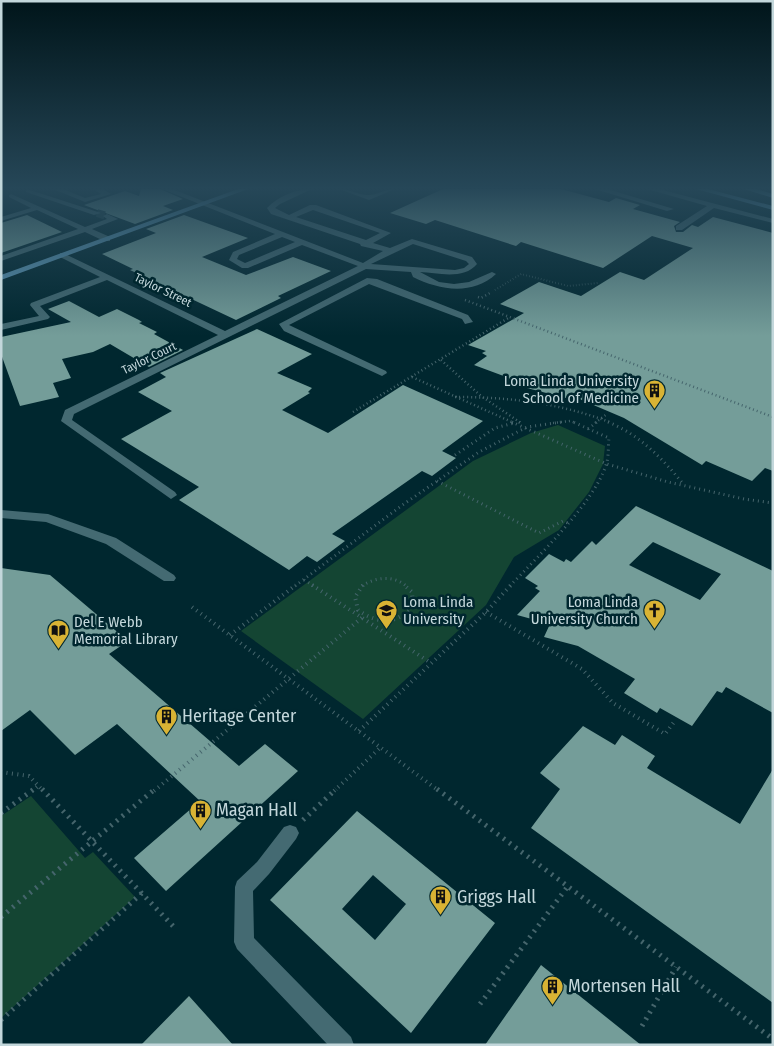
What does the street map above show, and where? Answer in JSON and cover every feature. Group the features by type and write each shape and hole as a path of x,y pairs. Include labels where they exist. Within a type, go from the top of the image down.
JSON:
{"main road":[{"path":"1,278 113,238"}],"street":[{"path":"1,259 62,238"},
{"path":"102,238 107,240"},
{"path":"272,238 236,254 233,260 245,266 302,242"},
{"path":"291,238 365,266 415,270 416,275 424,279 451,287 464,287 492,274"},
{"path":"347,238 390,251"},
{"path":"364,244 377,238"},
{"name":"Taylor Court","path":"171,495 66,421 70,412 365,266 368,261 407,243 419,242 469,259 473,264 467,270 455,272 415,270"},
{"name":"Taylor Street","path":"63,255 225,334"},
{"path":"355,271 374,278 374,281"},
{"path":"1,327 45,317 34,305 107,277"},
{"path":"382,373 287,329 284,324 367,281 374,281 465,317 468,322"},
{"path":"1,514 48,518 111,540 169,578"},
{"path":"290,833 263,868 244,887 244,942 343,1045"}],"path":[{"path":"598,282 577,288 565,288 521,274 481,298 471,295 462,299 773,417"},
{"path":"353,412 441,360 510,316"},
{"path":"441,360 481,396 527,427"},
{"path":"412,377 607,464 684,486 744,500 773,503"},
{"path":"455,397 497,396 548,402 578,410 637,436 675,471 684,486"},
{"path":"588,429 607,414"},
{"path":"230,635 437,481 480,452 527,427 570,421 609,438 607,464 596,485 568,523 486,612 359,730"},
{"path":"455,456 495,428 514,423"},
{"path":"437,481 539,533 563,521 568,523"},
{"path":"391,578 408,586 412,592 413,606 402,617 382,621 363,617 355,603 355,596 364,584 372,580 391,578"},
{"path":"304,580 431,662"},
{"path":"192,607 773,1039"},
{"path":"486,612 582,669 613,702 665,734 674,722"},
{"path":"1,917 363,617"},
{"path":"290,833 380,747"},
{"path":"1,772 29,776 173,926"},
{"path":"1,813 38,786"},
{"path":"480,1004 568,886"},
{"path":"1,1020 142,893"},
{"path":"642,1026 676,967"}],"green space":[{"path":"558,425 605,446 603,464 589,492 559,530 514,557 486,605 363,719 241,631 473,461 531,433"},
{"path":"31,796 85,858 93,852 135,897 1,1018 1,816"}],"building":[{"path":"1,238 45,238 1,253"},
{"path":"144,238 247,238 202,257 246,275 293,257 331,271 278,296 281,298 236,320 130,270 133,269 102,254"},
{"path":"490,238 649,238 603,268 521,242 516,246"},
{"path":"658,238 773,238 773,471 765,468 752,481 706,461 702,465 624,418 577,398 574,400 503,382 509,378 474,365 487,356 482,353 486,351 468,345 524,313 500,304 539,282 581,296 620,272 644,280 693,248"},
{"path":"69,301 99,317 117,309 139,320 142,322 139,323 157,332 154,334 183,350 149,367 110,344 93,352 62,359 71,378 53,383 59,397 20,406 1,354 1,337 71,322 48,309"},
{"path":"257,329 312,354 277,373 312,388 308,392 310,393 282,410 328,433 403,385 483,421 442,451 456,458 432,476 422,471 332,534 345,541 317,562 307,556 289,570 179,500 199,487 121,439 172,411 138,392 166,377 160,373"},
{"name":"Loma Linda University Church","path":"636,506 773,571 773,713 726,687 722,693 717,691 692,726 660,708 657,713 624,693 635,679 578,646 544,637 550,624 517,615 540,591 535,588 538,586 525,578 549,554 564,562 566,559 571,562 592,541 596,545","holes":["653,542 721,574 700,600 629,565"]},
{"path":"1,568 50,575 128,641 109,654 239,766 265,744 298,771 166,891 134,858 200,801 117,724 75,755 30,710 1,731"},
{"path":"583,726 615,745 622,735 655,756 647,768 740,824 773,769 773,1003 531,828 560,789 540,773"},
{"name":"Griggs Hall","path":"357,811 495,923 411,1033 270,900","holes":["373,875 406,904 375,940 342,909"]},
{"name":"Mortensen Hall","path":"541,965 641,1045 485,1045"},
{"path":"189,996 233,1045 141,1045"}],"place":[{"name":"Loma Linda University School of Medicine","path":"655,409"},
{"name":"Loma Linda University","path":"387,630"},
{"name":"Loma Linda University Church","path":"654,630"},
{"name":"Del E Webb Memorial Library","path":"58,650"},
{"name":"Heritage Center","path":"166,735"},
{"name":"Magan Hall","path":"200,829"},
{"name":"Griggs Hall","path":"441,916"},
{"name":"Mortensen Hall","path":"552,1005"}]}
